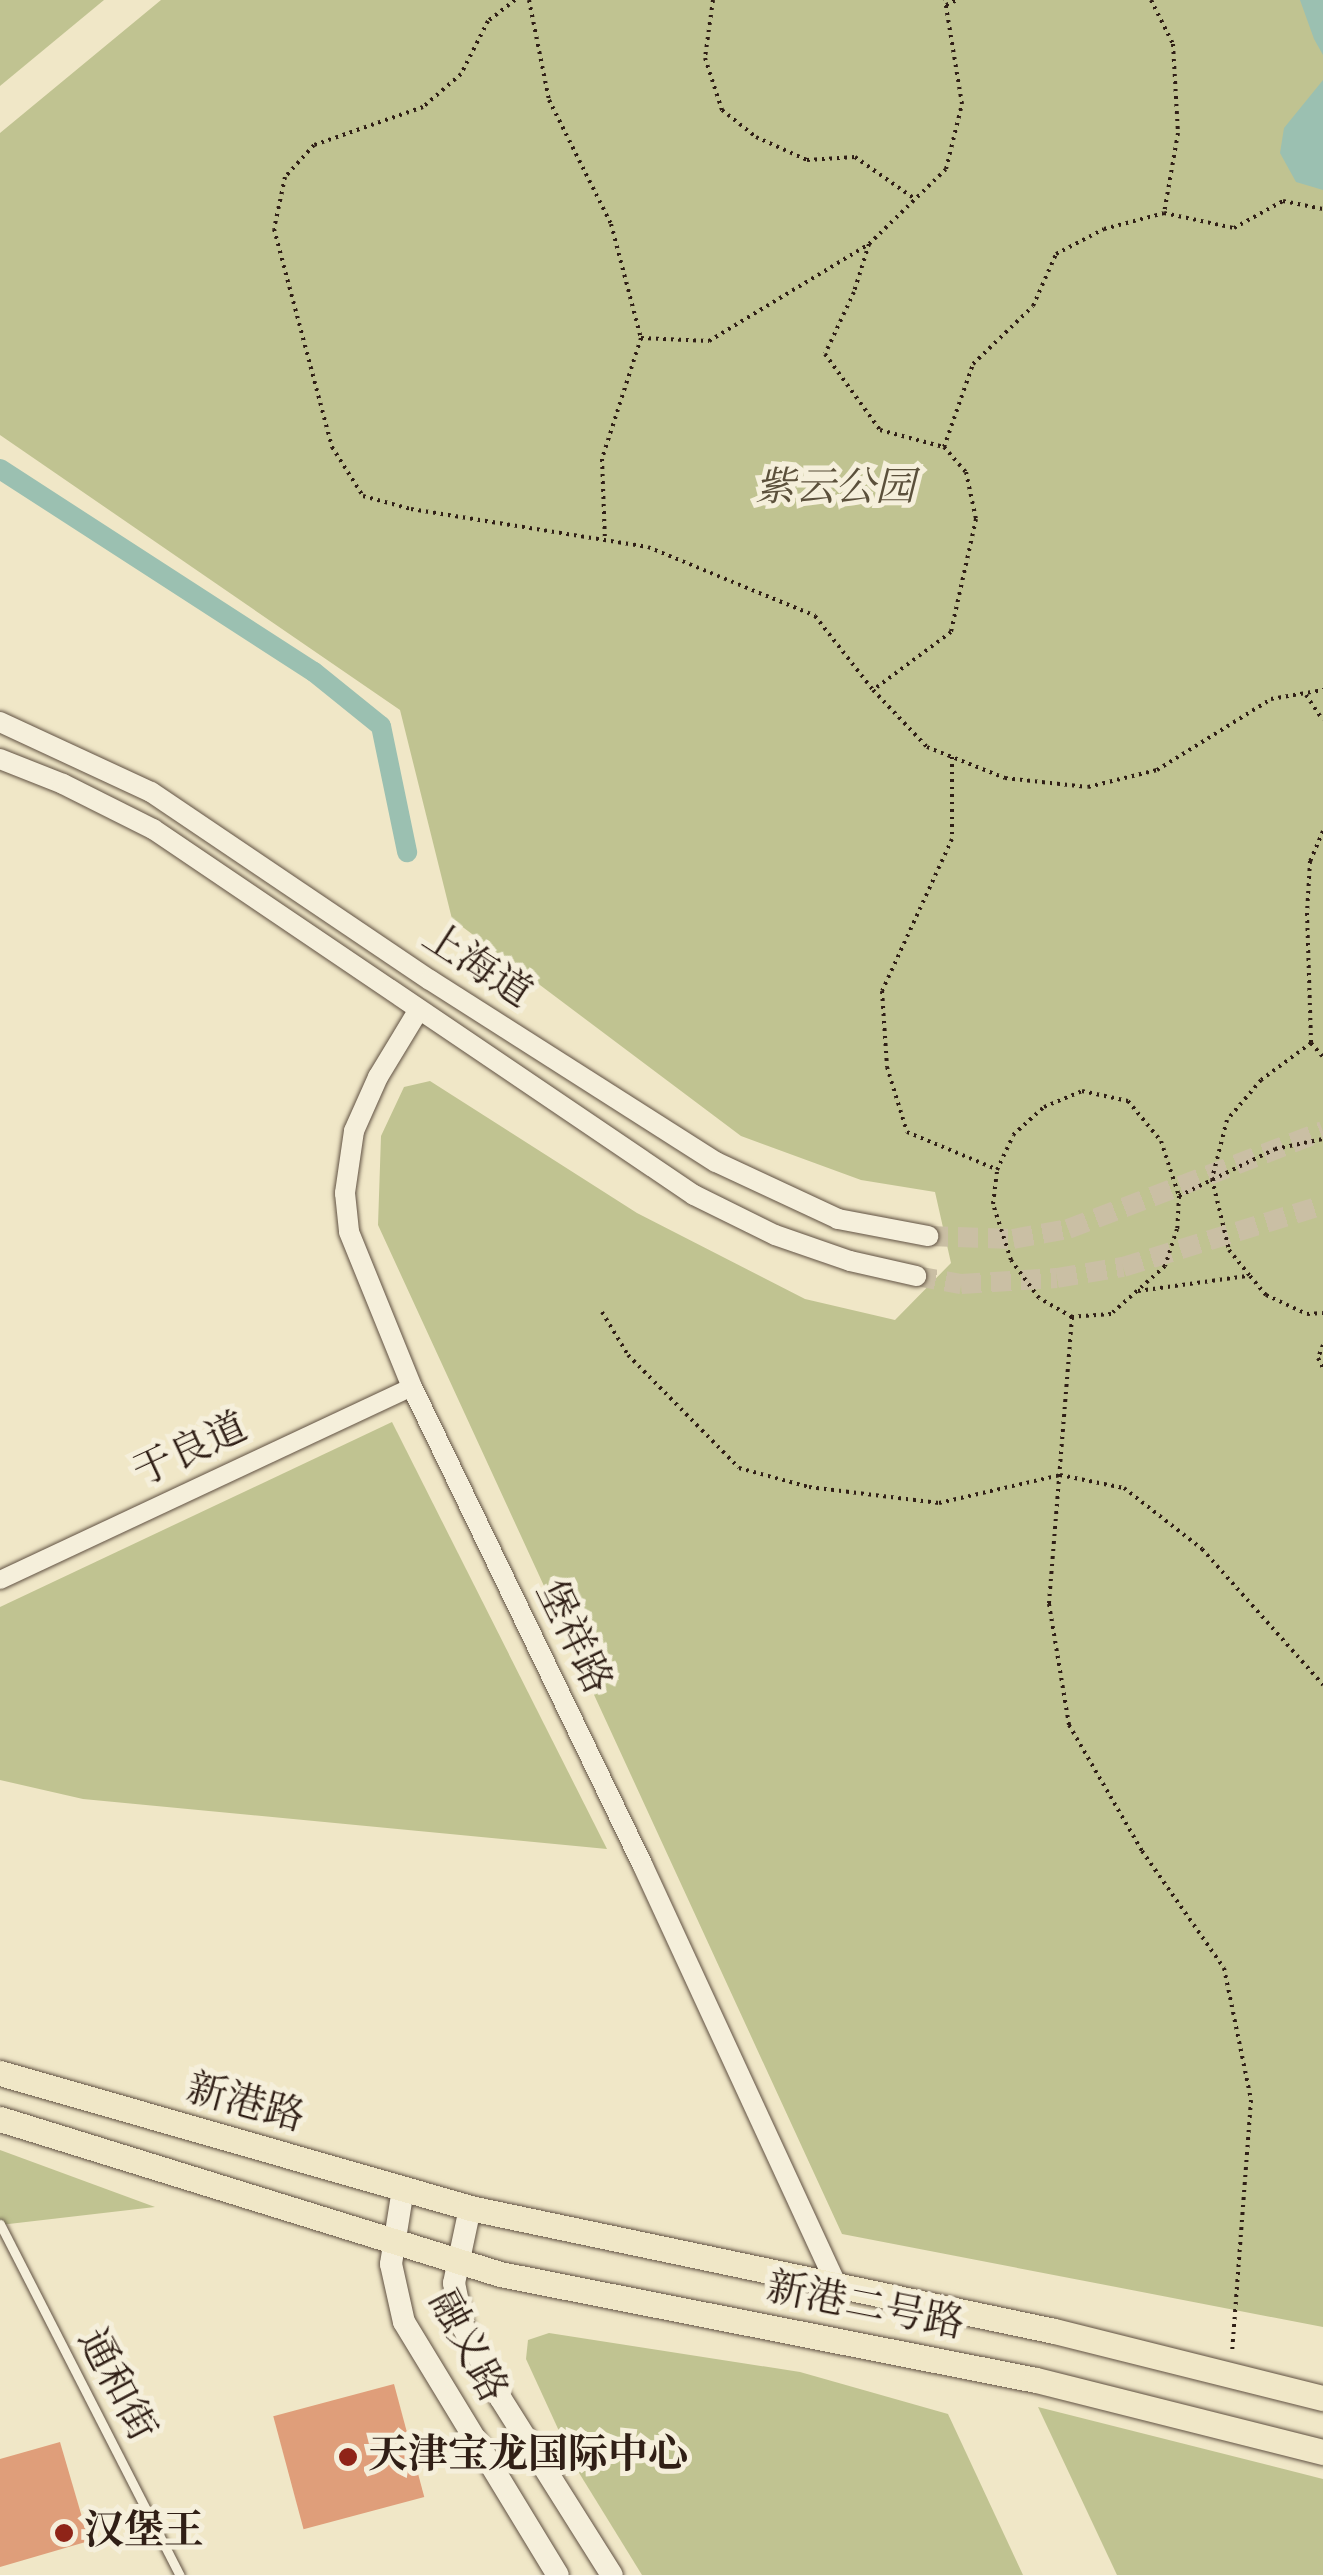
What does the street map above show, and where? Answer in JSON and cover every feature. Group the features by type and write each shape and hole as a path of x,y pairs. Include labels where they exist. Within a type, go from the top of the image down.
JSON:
{"main road":[{"name":"新港路","path":"0,2073 470,2208"},
{"path":"0,2119 392,2242"},
{"name":"融义路","path":"403,2189 392,2242 392,2281 413,2344 556,2572"},
{"name":"新港二号路","path":"470,2208 1054,2331 1323,2398"},
{"name":"融义路","path":"470,2208 456,2262 456,2301 471,2344 612,2575"},
{"name":"新港二号路","path":"392,2242 456,2262 1018,2376 1323,2452"}],"street":[{"name":"上海道","path":"0,722 151,792 430,980 716,1162 838,1219 928,1236"},
{"name":"上海道","path":"0,759 63,784 152,829 611,1143 728,1214 850,1261 916,1276"},
{"name":"堡祥路","path":"418,1011 366,1100 354,1132 345,1193 350,1232 412,1386 643,1866 838,2288"},
{"name":"于良道","path":"0,1580 412,1386"}],"lane":[{"name":"通和街","path":"0,2224 180,2575"}],"path":[{"path":"515,0 488,22 461,74 423,107 314,145 286,177 274,230 332,447 363,496 411,509 648,547 816,616 873,690 928,747 1005,778 1088,787 1157,770 1271,700 1323,690"},
{"path":"529,0 548,100 610,224 640,338 602,459 605,540"},
{"path":"713,0 705,58 722,110 756,137 807,160 855,157 915,199"},
{"path":"640,338 708,342 868,244 946,169 962,104 946,2 956,0"},
{"path":"1150,0 1173,44 1178,133 1164,213"},
{"path":"944,447 973,364 1033,306 1056,254 1104,229 1164,213 1234,228 1284,201 1323,209"},
{"path":"868,244 854,292 825,354 880,430 944,447 966,472 976,519 951,632 873,690"},
{"path":"1305,693 1323,720"},
{"path":"952,757 952,838 882,991 887,1067 907,1132 997,1170"},
{"path":"1323,832 1310,861 1311,1043 1323,1056"},
{"path":"1311,1043 1261,1080 1227,1120 1212,1179 1229,1250 1250,1276 1266,1294 1307,1314 1323,1313"},
{"path":"1082,1091 1128,1100 1161,1141 1179,1196 1178,1230 1165,1266 1111,1314 1072,1317 1039,1298 1012,1260 994,1204 997,1170 1013,1134 1044,1108 1082,1091"},
{"path":"1179,1196 1275,1150 1323,1139"},
{"path":"1138,1290 1250,1276"},
{"path":"602,1312 628,1354 739,1468 808,1487 939,1503 1060,1476 1124,1488 1202,1548 1323,1685"},
{"path":"1072,1317 1049,1604 1069,1725 1142,1851 1224,1968 1251,2100 1230,2376"},
{"path":"1323,1345 1318,1358 1323,1368"}],"green space":[{"path":"0,0 104,0 0,86"},
{"name":"紫云公园","path":"161,0 1323,0 1323,2327 842,2234 378,1225 381,1136 404,1087 430,1081 637,1213 805,1299 895,1320 951,1263 935,1192 861,1180 741,1136 452,919 400,710 0,435 0,133"},
{"path":"392,1422 607,1849 83,1799 0,1780 0,1607"},
{"path":"0,2150 155,2207 0,2225"},
{"path":"549,2333 800,2372 948,2414 1023,2575 642,2575 576,2468 526,2359 528,2340"},
{"path":"1038,2407 1323,2479 1323,2575 1117,2575"}],"shaded area":[{"path":"1300,0 1323,0 1323,55 1314,39"},
{"path":"1323,80 1323,190 1296,182 1280,153 1284,128"}],"building":[{"name":"天津宝龙国际中心","path":"394,2384 424,2497 304,2529 273,2416"},
{"path":"60,2442 89,2541 0,2567 0,2459"}],"waterway":[{"path":"0,469 314,672 381,726 407,852"}],"tunnel":[{"path":"928,1236 1013,1239 1068,1229 1323,1131"},
{"path":"916,1276 961,1284 1057,1278 1123,1267 1323,1205"}],"place":[{"name":"天津宝龙国际中心","path":"348,2457"},
{"name":"汉堡王","path":"64,2533"}]}
